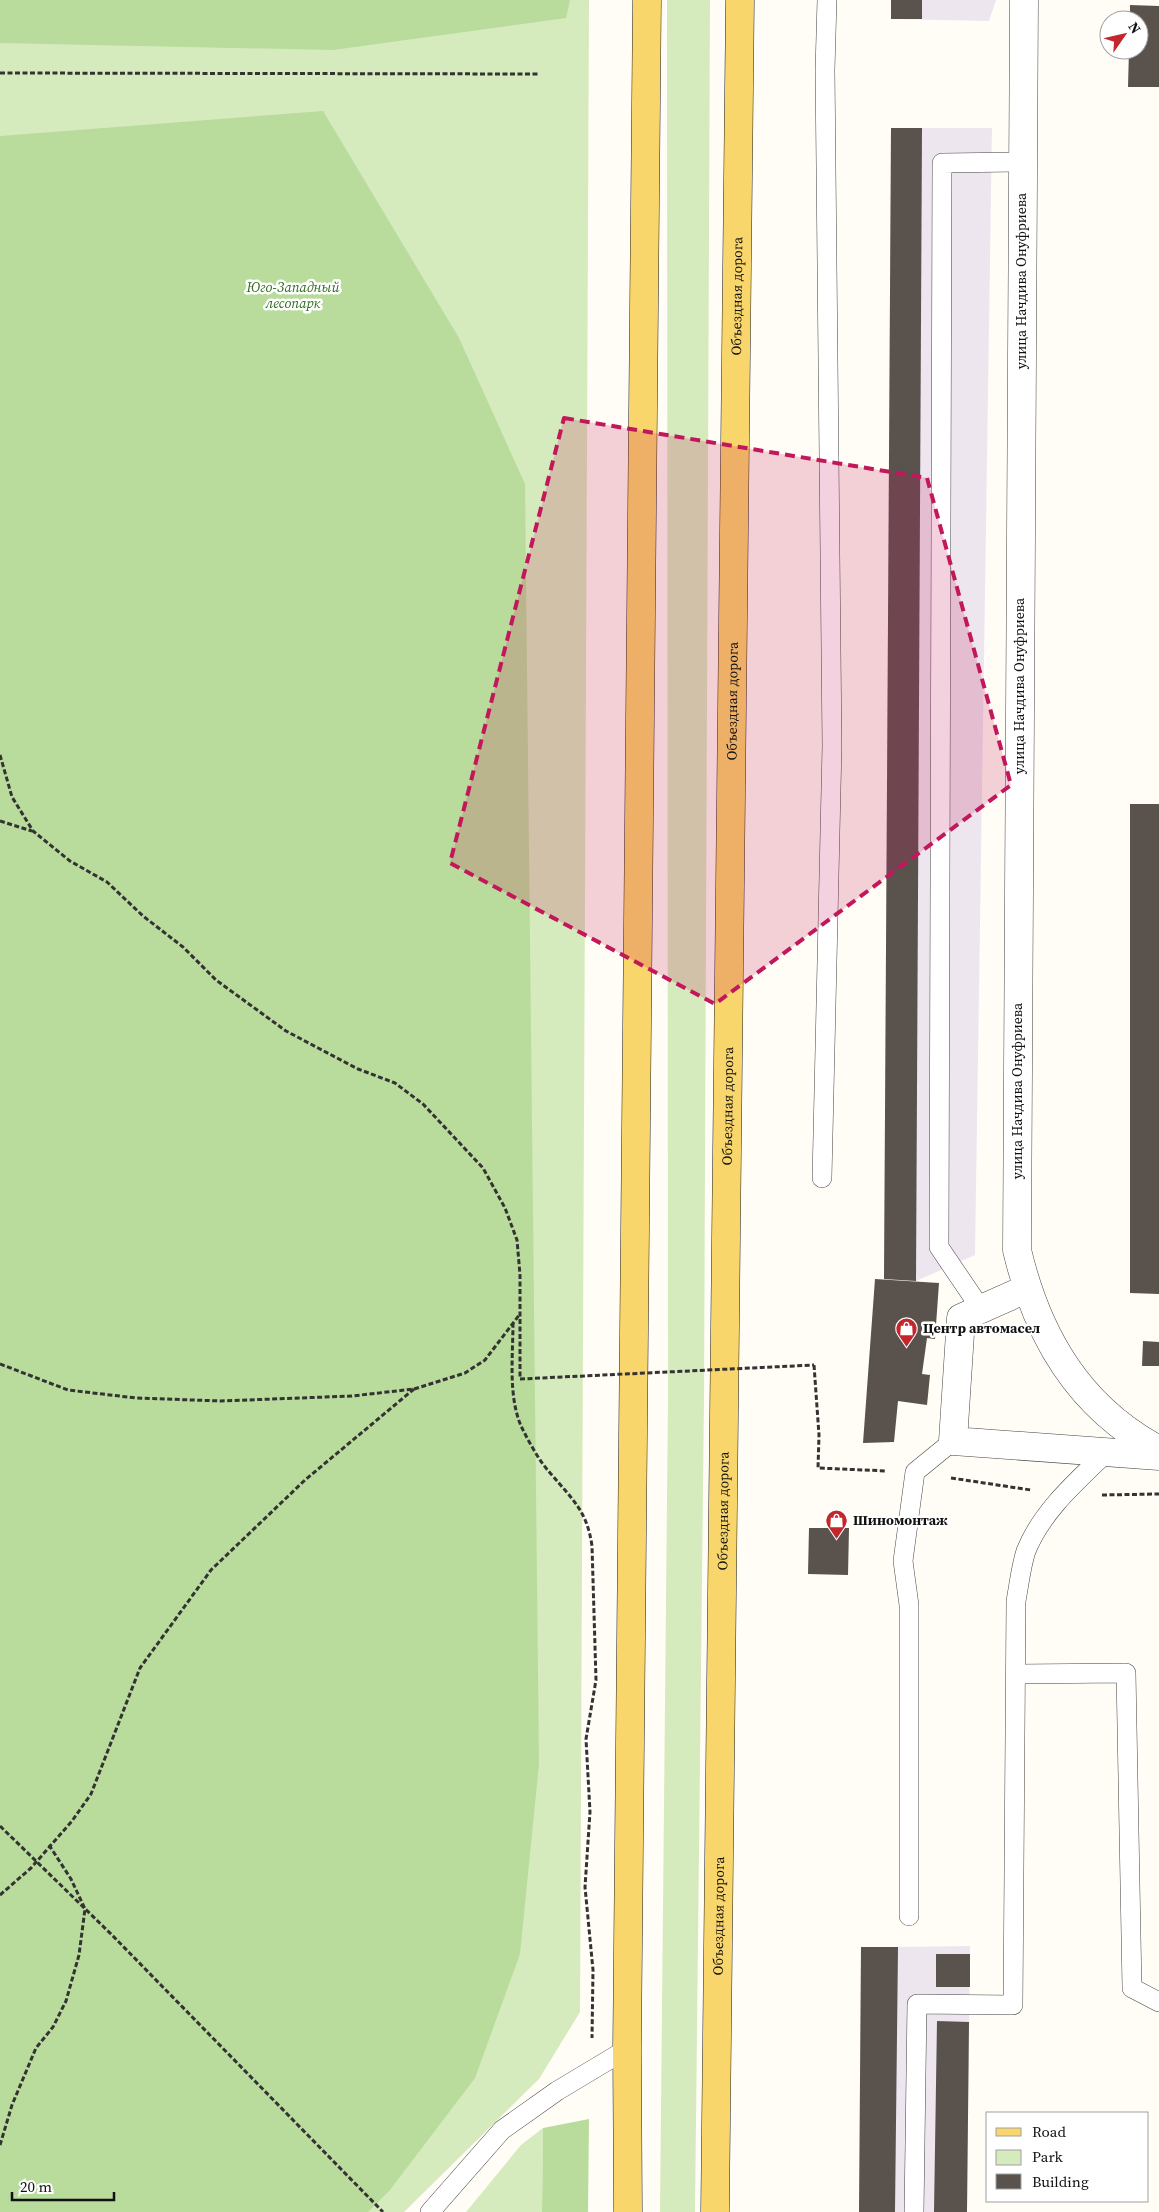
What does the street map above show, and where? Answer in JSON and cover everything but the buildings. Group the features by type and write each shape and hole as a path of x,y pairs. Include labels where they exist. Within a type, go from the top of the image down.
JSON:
{"main road":[{"path":"628,2212 627,2049 647,0"},
{"name":"Объездная дорога","path":"715,2212 740,0"}],"street":[{"name":"улица Начдива Онуфриева","path":"1024,0 1017,1250 1026,1289 1038,1318 1063,1363 1095,1402 1135,1435 1159,1450"},
{"path":"1026,1289 961,1318 954,1441 1159,1456"}],"lane":[{"path":"822,1178 832,746 827,0"},
{"path":"981,1309 939,1247 942,164 1022,162"},
{"path":"910,1916 910,1605 903,1560 915,1472 954,1441"},
{"path":"914,2212 917,2004 1013,2005 1016,1601 1026,1552 1040,1525 1063,1495 1107,1452"},
{"path":"1016,1674 1126,1673 1132,1988 1159,2002"},
{"path":"430,2212 502,2130 556,2091 627,2049"}],"path":[{"path":"0,73 539,74"},
{"path":"0,755 12,796 33,830 70,861 107,882 143,916 183,947 216,980 286,1031 358,1069 396,1083 423,1104 483,1168 505,1208 517,1240 520,1275 520,1379 814,1365 819,1435"},
{"path":"0,821 33,830"},
{"path":"0,1364 68,1390 136,1398 296,1399 352,1396 414,1388 466,1373 485,1360 520,1314"},
{"path":"513,1323 514,1398 520,1424 550,1473 575,1500 584,1514 590,1528 592,1546 596,1680 586,1739 590,1812 584,1887 593,1970 593,2013 592,2048 586,2073"},
{"path":"0,1895 36,1861 72,1821 91,1794 140,1668 211,1570 298,1486 414,1388"},
{"path":"1098,1496 1159,1494"},
{"path":"0,1826 85,1909 383,2212"},
{"path":"0,2145 12,2105 36,2048 53,2027 74,1980 85,1909 71,1879 49,1845"}],"highlighted area":[{"path":"564,418 927,478 1011,785 715,1004 450,863"}],"shaded area":[{"path":"891,0 996,0 989,21 891,19"},
{"path":"891,128 992,128 975,1255 916,1281 884,1279"},
{"path":"970,1946 967,2212 859,2212 898,1947"}],"green space":[{"name":"Юго-Западный лесопарк","path":"0,0 589,0 580,2012 539,2079 404,2212 0,2212"},
{"path":"0,0 570,0 566,18 333,50 0,43"},
{"path":"667,0 710,0 704,1398 695,2212 660,2212 668,1398"},
{"name":"Юго-Западный лесопарк","path":"323,111 459,338 525,484 539,1764 520,1954 475,2078 390,2190 368,2212 0,2212 0,136"},
{"path":"589,2119 588,2212 542,2212 543,2128"},
{"path":"543,2128 542,2212 466,2212 521,2145"}],"place":[{"name":"Центр автомасел","path":"907,1347"},
{"name":"Шиномонтаж","path":"837,1539"}]}
